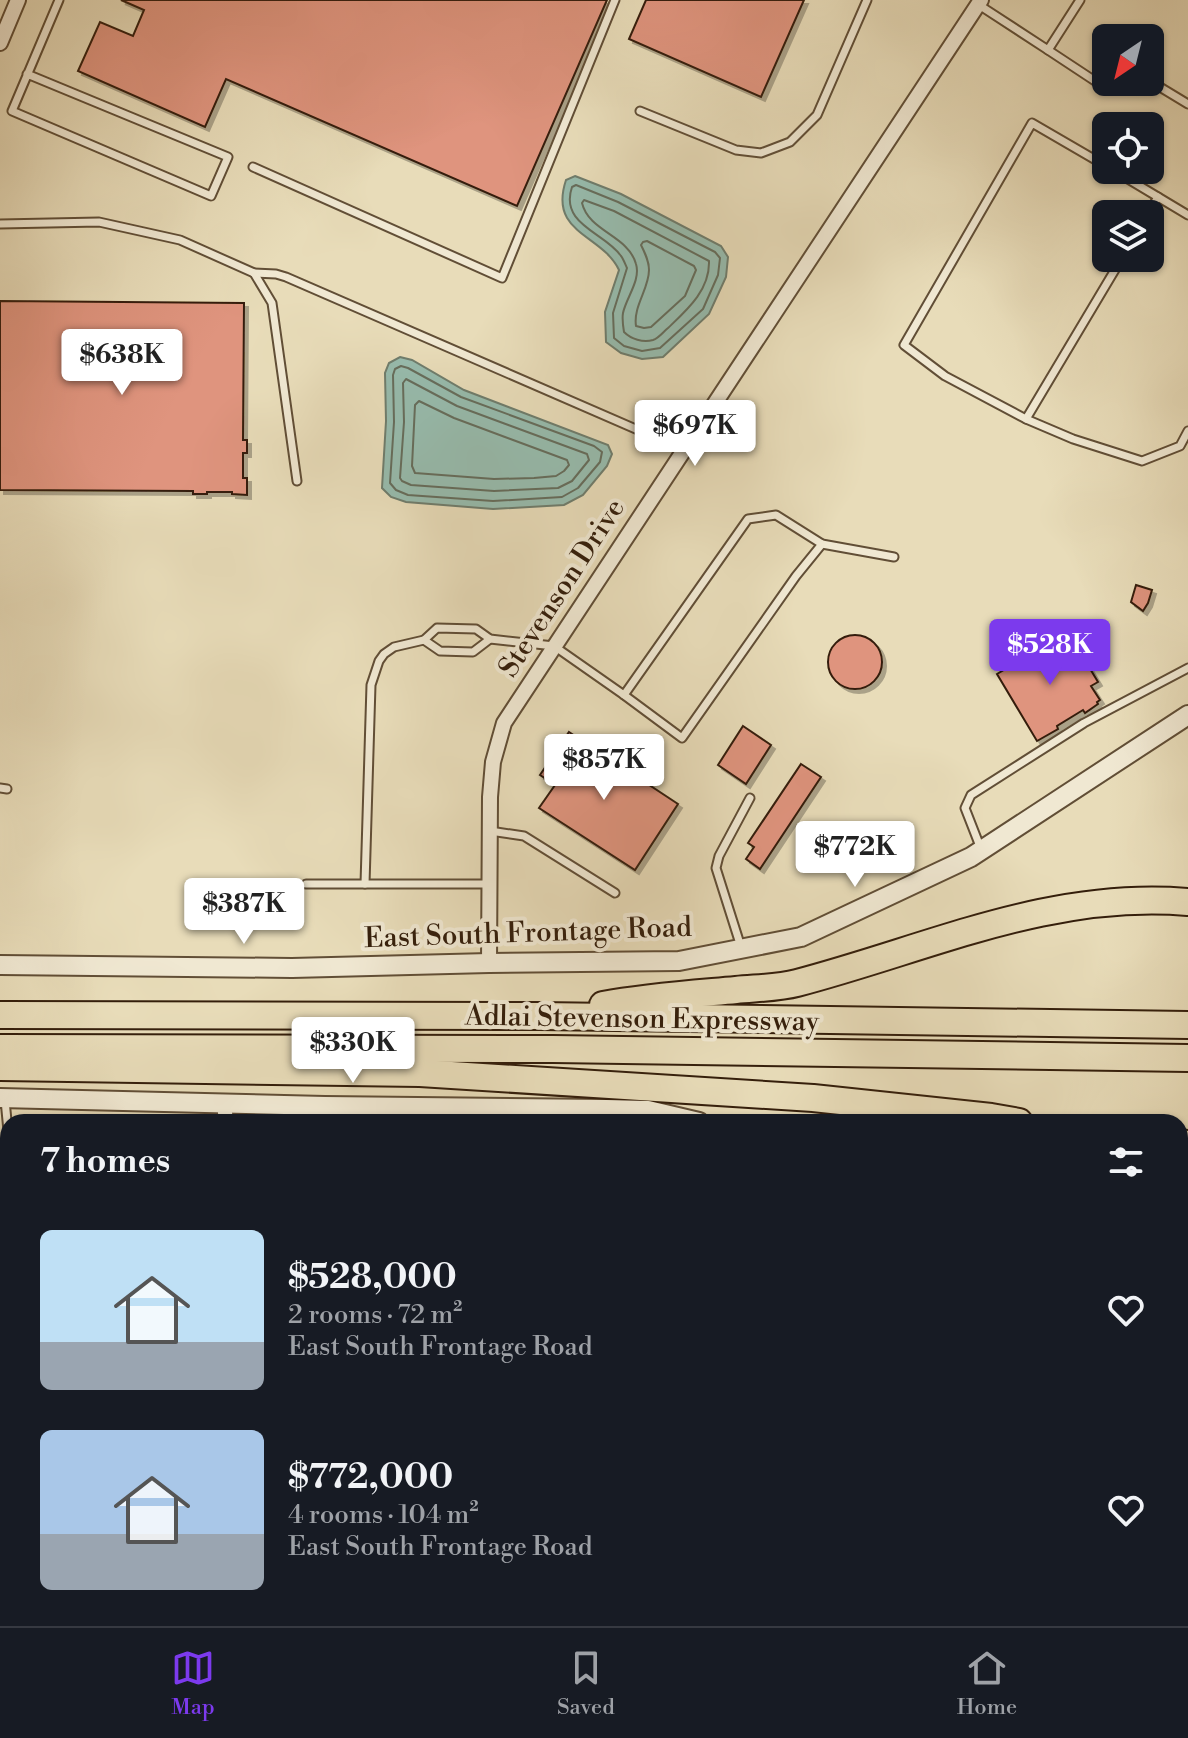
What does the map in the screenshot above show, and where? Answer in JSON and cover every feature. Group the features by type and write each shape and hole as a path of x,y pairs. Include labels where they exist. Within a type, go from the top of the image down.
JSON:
{"highway":[{"path":"540,1016 640,999 793,984 980,926 1098,903 1188,902"},
{"name":"Adlai Stevenson Expressway","path":"0,1015 540,1016 1188,1025"},
{"name":"Adlai Stevenson Expressway","path":"0,1048 553,1049 1188,1058"},
{"path":"0,1067 420,1073 813,1098 963,1114"}],"street":[{"path":"0,43 18,0"},
{"name":"Stevenson Drive","path":"489,963 493,762 504,723 980,2"},
{"name":"East South Frontage Road","path":"0,965 292,968 679,961 801,937 982,850 1188,715"},
{"path":"2,1098 620,1109 665,1114"},
{"path":"224,1103 225,1114"}],"lane":[{"path":"27,74 228,157 211,196 12,111 27,74 59,0"},
{"path":"253,167 502,278 615,0"},
{"path":"640,111 736,150 761,153 790,142 817,115 867,0"},
{"path":"1048,50 1080,0"},
{"path":"980,2 1092,79"},
{"path":"1164,89 1188,104"},
{"path":"1092,158 1032,123 904,345 945,376 1026,419 1073,439 1142,461 1184,446 1188,431"},
{"path":"1136,184 1188,215"},
{"path":"0,224 99,222 180,240 254,273 286,277 683,452"},
{"path":"1026,419 1114,272"},
{"path":"254,273 272,303 297,481"},
{"path":"624,695 748,519 776,515 822,544 894,557"},
{"path":"365,884 371,685 384,654 394,647 424,640 437,628 476,629 490,639 554,646 682,738 822,544"},
{"path":"424,640 440,651 473,652 490,639"},
{"path":"982,850 965,808 971,795 1084,723 1188,668"},
{"path":"742,949 716,868 719,856 750,798"},
{"path":"490,831 524,836 615,893"},
{"path":"306,884 489,884"}],"water":[{"path":"575,176 621,194 721,246 728,257 726,277 709,314 663,357 642,359 621,353 606,342 605,312 619,270 601,248 570,223 564,212 562,198 566,180"},
{"path":"400,357 412,360 464,390 608,445 612,454 607,466 583,495 564,505 493,509 406,502 391,497 382,488 385,373 389,363"}],"building":[{"path":"121,0 607,0 517,206 226,79 205,127 78,71 100,22 133,36 144,10"},
{"path":"646,0 804,0 761,97 629,39"},
{"path":"0,301 244,303 243,440 247,440 247,453 243,453 243,478 247,478 247,495 232,492 193,494 193,491 0,490"},
{"path":"1136,585 1152,590 1143,611 1131,602"},
{"path":"855,635 874,643 882,662 874,681 855,689 836,681 828,662 836,643"},
{"path":"1061,636 1076,661 1083,657 1098,682 1091,686 1100,700 1085,713 1083,710 1037,741 997,674"},
{"path":"743,726 771,745 746,784 718,765"},
{"path":"569,732 678,804 635,870 539,808 555,785 540,775"},
{"path":"801,764 821,777 760,869 746,859 754,847 748,843"}]}
